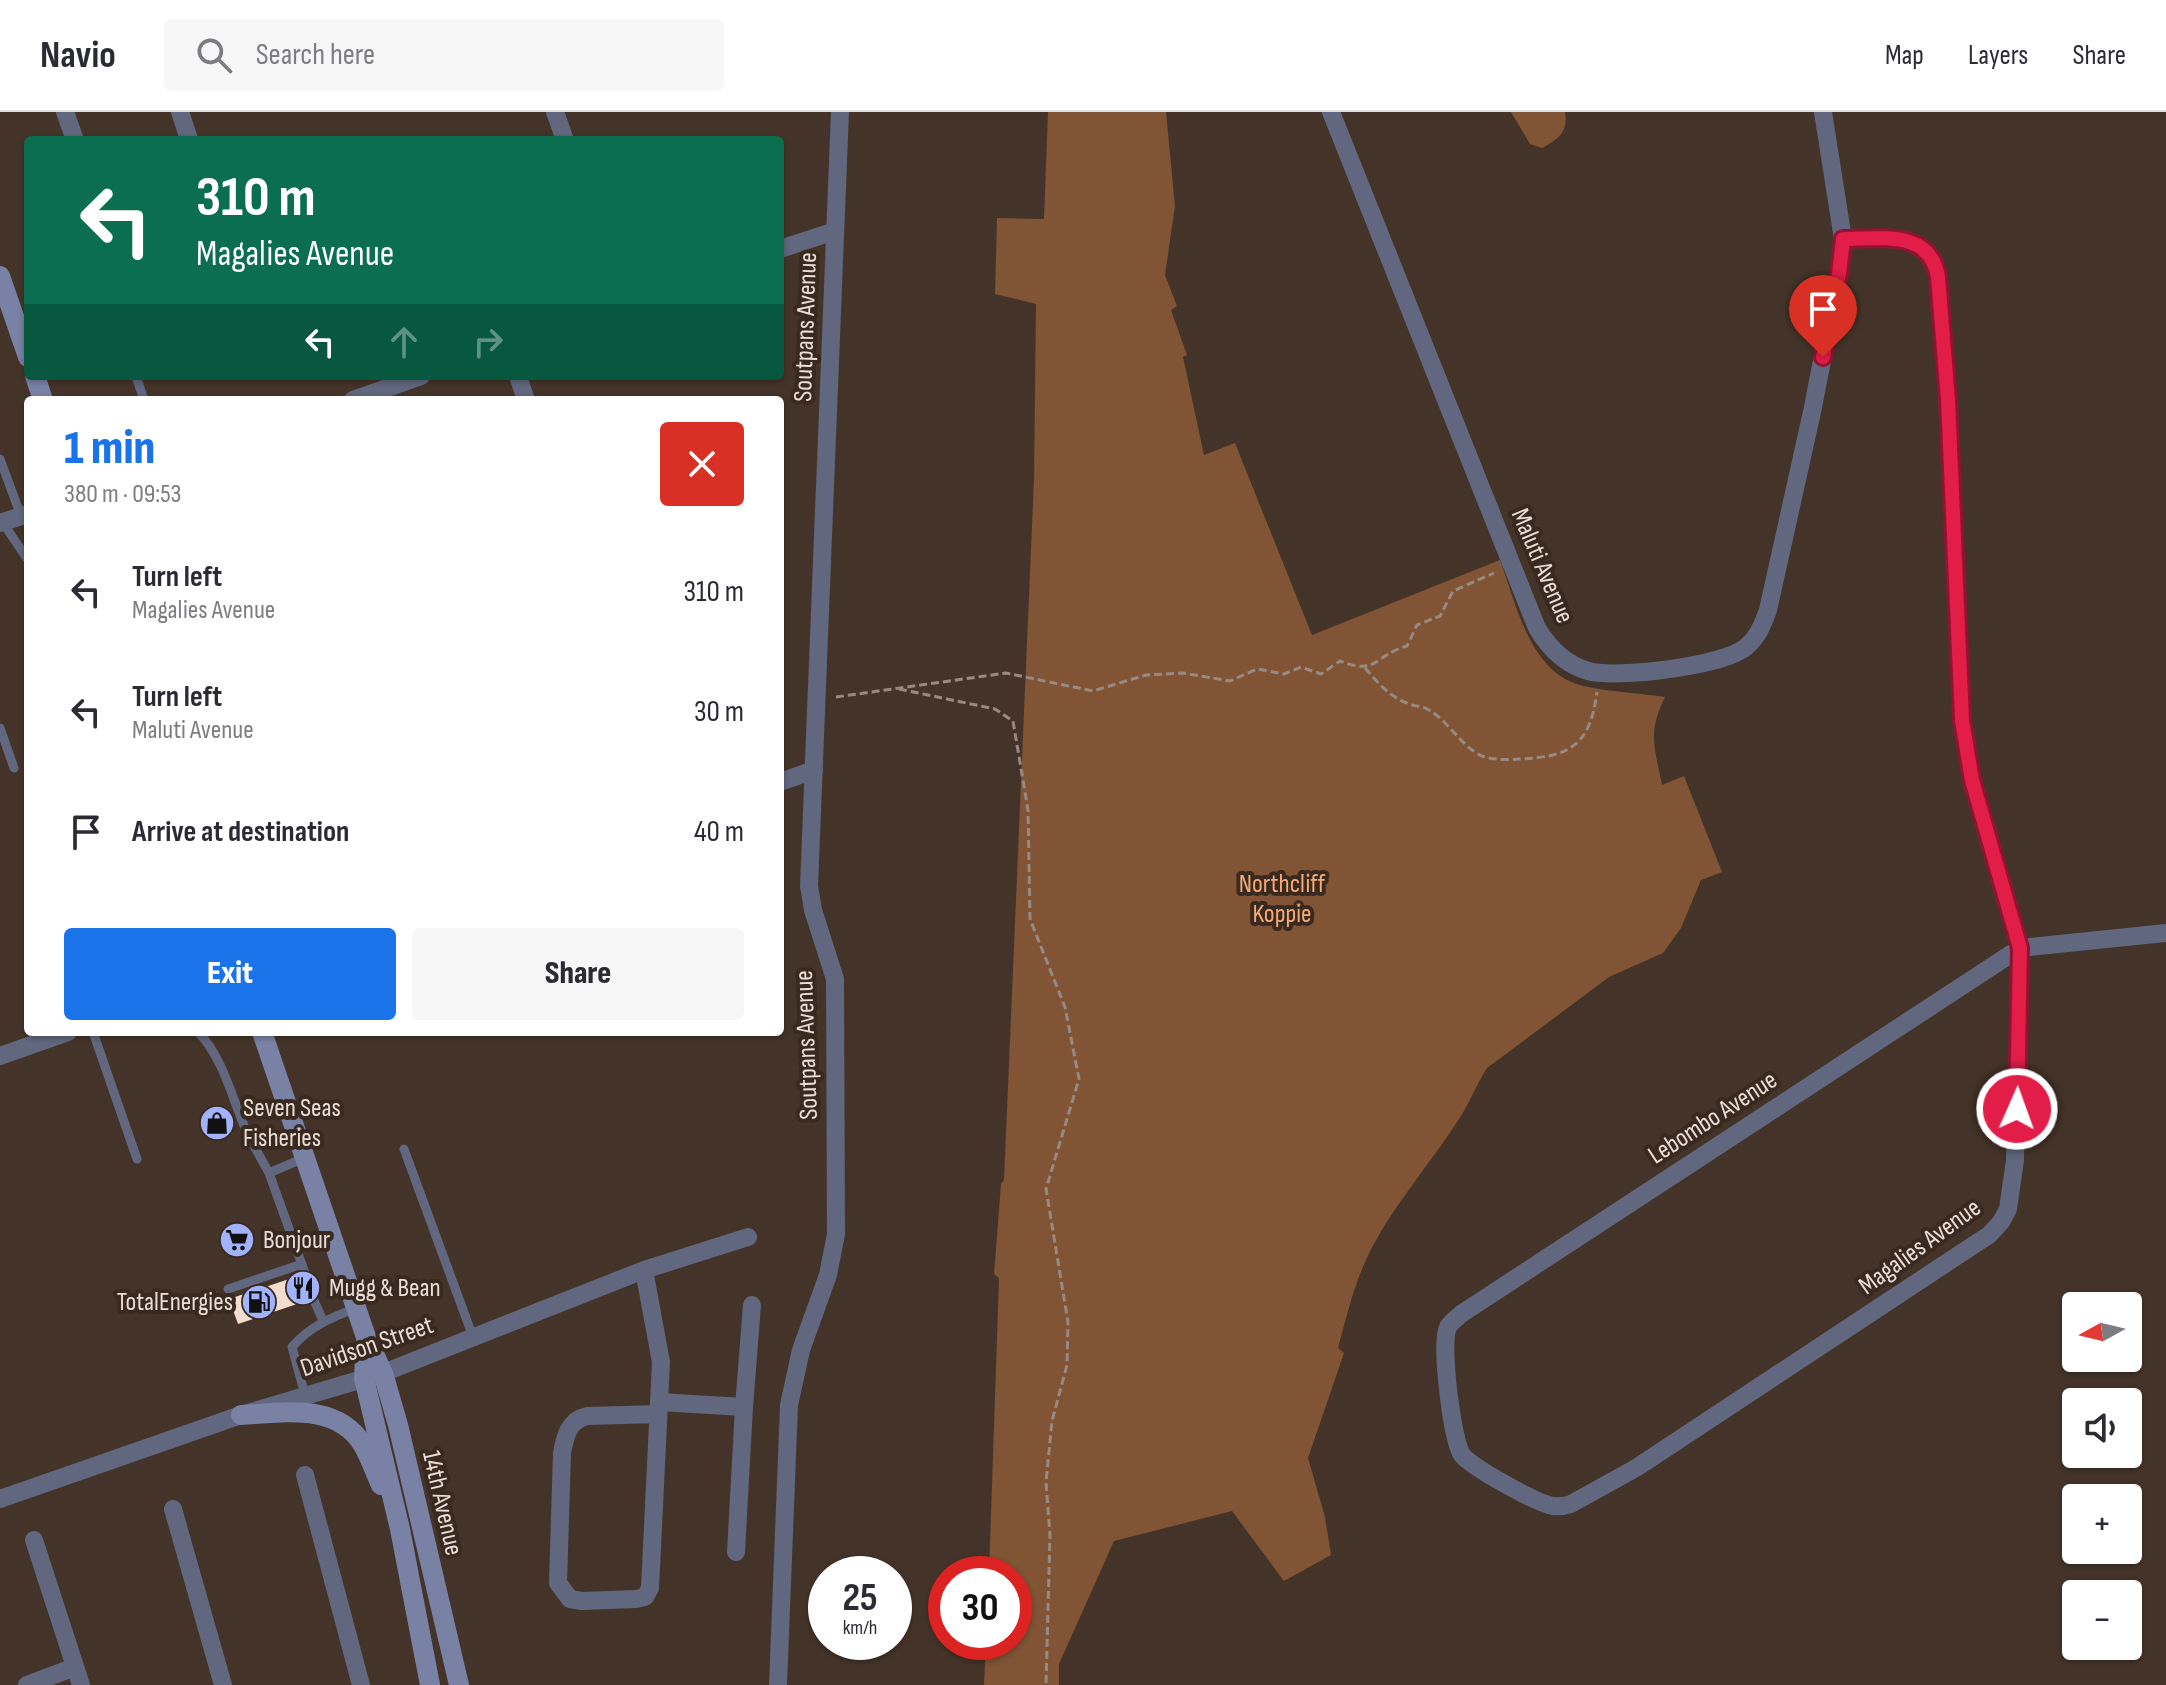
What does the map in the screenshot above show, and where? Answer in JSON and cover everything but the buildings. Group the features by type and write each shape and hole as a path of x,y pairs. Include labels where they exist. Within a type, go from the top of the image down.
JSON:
{"main road":[{"path":"0,276 24,345"},
{"name":"14th Avenue","path":"263,1036 366,1337 430,1685"},
{"name":"14th Avenue","path":"373,1375 398,1425 459,1685"},
{"path":"241,1415 322,1413 351,1432 362,1444 400,1529"}],"street":[{"path":"65,112 74,136"},
{"path":"180,112 188,136"},
{"path":"555,112 564,136"},
{"name":"Soutpans Avenue","path":"778,1685 789,1405 801,1350 828,1275 836,1234 835,979 810,896 840,112"},
{"name":"Maluti Avenue","path":"1331,112 1537,628 1547,644 1563,659 1604,674 1723,659 1747,646 1761,630 1812,412 1839,274 1843,239 1823,112"},
{"path":"784,248 835,231"},
{"name":"Magalies Avenue","path":"1486,1473 1547,1505 1563,1507 1580,1500 1636,1468 1989,1235 2008,1209 2015,1160 2020,948 1972,780 1962,720 1948,400 1937,268 1923,246 1910,240 1843,239"},
{"path":"364,396 410,380"},
{"path":"784,781 814,770"},
{"name":"Lebombo Avenue","path":"1486,1473 1461,1453 1453,1434 1445,1350 1447,1328 1457,1318 2020,948 2166,933"},
{"path":"0,1056 57,1036"},
{"name":"Davidson Street","path":"0,1499 241,1415 373,1375 644,1270 748,1237"},
{"path":"644,1270 661,1362 659,1408 648,1594 636,1599 570,1599 558,1583 562,1453 565,1436 579,1417 659,1408 744,1407"},
{"path":"736,1552 752,1305"},
{"path":"305,1475 361,1685"},
{"path":"173,1509 223,1685"},
{"path":"27,1685 78,1676 34,1540"}],"lane":[{"path":"0,459 13,519 24,549"},
{"path":"0,728 14,768"},
{"path":"94,1036 137,1159"},
{"path":"202,1036 208,1042 247,1133 269,1173 303,1269 228,1289"},
{"path":"404,1149 473,1337"},
{"path":"269,1173 304,1158"},
{"path":"296,1245 331,1234"},
{"path":"313,1298 323,1321"},
{"path":"305,1395 291,1349 300,1337 323,1321 357,1308"}],"path":[{"path":"817,700 1006,673 1093,691 1146,675 1183,673 1230,681 1257,669 1284,674 1301,667 1321,674 1340,661 1356,668 1372,667 1390,651 1407,646 1417,625 1440,616 1453,591 1512,566"},
{"path":"1363,667 1381,687 1405,703 1427,709 1483,756 1511,760 1541,758 1573,749 1594,716 1597,692 1604,674"},
{"path":"899,689 995,709 1013,721 1028,810 1030,919 1065,1007 1079,1079 1046,1189 1068,1322 1067,1365 1052,1421 1046,1482 1050,1535 1046,1685"}],"green space":[{"name":"Northcliff Koppie","path":"1048,112 1166,112 1175,206 1165,275 1177,306 1171,310 1187,355 1183,357 1204,455 1235,443 1312,635 1500,560 1525,630 1545,662 1558,674 1574,683 1594,688 1665,697 1654,731 1662,785 1684,776 1722,872 1701,880 1681,928 1663,953 1609,977 1487,1068 1452,1130 1376,1240 1354,1293 1338,1348 1344,1353 1308,1458 1325,1517 1331,1555 1284,1581 1232,1511 1114,1541 1059,1664 1059,1685 984,1685 985,1660 1032,1660 1032,1556 990,1556 999,1278 994,1274 1001,1184 1004,1180 1034,479 1036,304 995,294 997,218 1044,219"},
{"path":"1511,112 1565,112 1564,130 1542,148 1530,144"}],"place":[{"name":"Seven Seas Fisheries","path":"217,1123"},
{"name":"Bonjour","path":"237,1240"},
{"name":"Mugg & Bean","path":"303,1288"},
{"name":"TotalEnergies","path":"259,1302"}],"route":[{"path":"1823,357 1843,239 1910,240 1923,246 1933,258 1938,277 1948,400 1962,720 1972,780 2020,948 2017,1109"}]}
